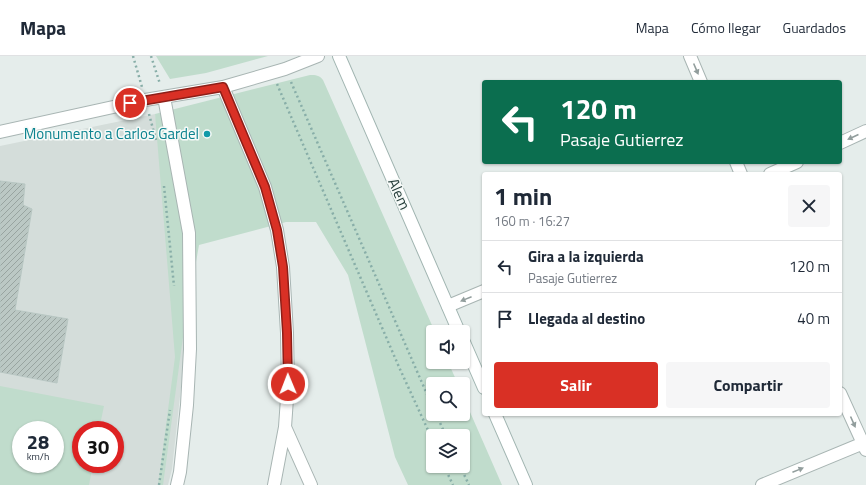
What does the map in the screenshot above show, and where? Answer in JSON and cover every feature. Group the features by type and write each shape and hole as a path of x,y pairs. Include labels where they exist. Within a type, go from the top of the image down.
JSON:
{"street":[{"path":"0,132 145,100 223,87 285,69 318,56"},
{"name":"Alem","path":"339,56 456,325"},
{"path":"690,56 700,80"},
{"path":"223,87 265,187 277,230 283,267 288,384 285,427 274,485"},
{"path":"164,97 188,233 190,350 187,405 180,472 177,485"},
{"path":"842,141 866,131"},
{"path":"774,172 792,164"},
{"path":"448,306 482,292"},
{"path":"470,356 482,383"},
{"path":"762,485 865,445 842,397"},
{"path":"496,416 526,485"},
{"path":"285,427 311,485"}],"path":[{"path":"133,56 156,142"},
{"path":"285,69 426,392"},
{"path":"272,73 399,367 427,429"},
{"path":"164,179 174,287"},
{"path":"159,485 170,409"},
{"path":"447,473 453,485"},
{"path":"463,473 469,485"}],"shaded area":[{"path":"155,114 180,245 185,351 172,469 168,485 0,485 0,146"}],"green space":[{"path":"156,56 268,56 206,73 170,79"},
{"path":"310,75 317,76 323,80 432,325 426,325 426,369 451,369 455,377 426,377 426,421 470,421 470,412 502,485 408,485 395,457 348,275 316,222 286,222 199,245 183,337 163,485 158,485 175,357 155,114"},
{"path":"0,386 104,406 101,421 72,421 72,473 91,473 89,485 0,485"}],"building":[{"path":"0,181 25,184 23,205 32,209 15,310 68,319 57,383 0,372"}],"place":[{"name":"Monumento a Carlos Gardel","path":"207,134"}],"route":[{"path":"130,103 223,87 265,187 277,230 283,267 288,384"}]}
